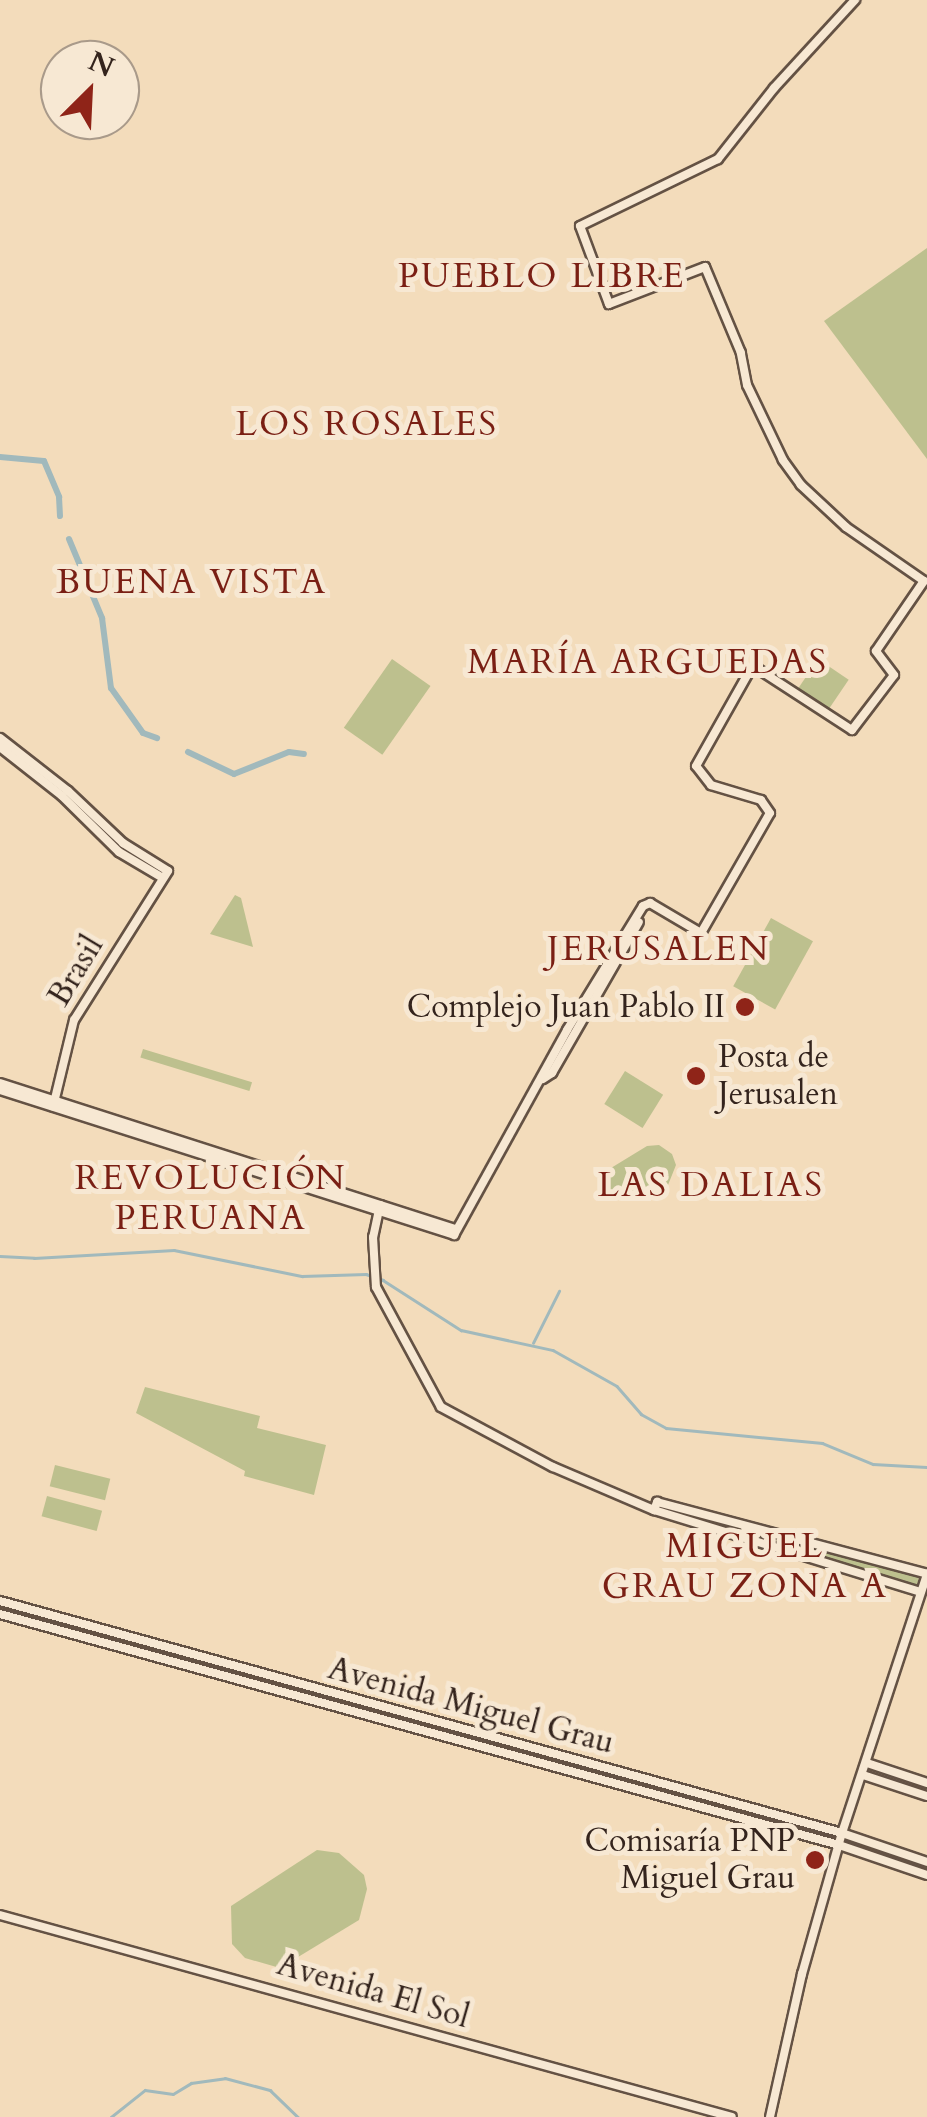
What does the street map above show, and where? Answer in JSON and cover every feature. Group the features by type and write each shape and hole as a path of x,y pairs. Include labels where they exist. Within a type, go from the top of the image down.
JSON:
{"street":[{"path":"0,1086 455,1232 650,903 701,933 770,813 766,802 712,785 696,766 750,670 758,669 852,730 894,675 894,670 877,659 876,651 924,580 846,527 782,460 747,385 741,353 705,267 609,304 584,225 633,207 719,163 779,86 855,0"},
{"path":"0,738 68,791 123,843 166,874"},
{"path":"0,747 62,796 119,852 166,874"},
{"name":"Brasil","path":"54,1104 74,1020 166,874"},
{"path":"379,1208 372,1237 376,1287 441,1407 552,1467 656,1506 921,1592"},
{"path":"443,1229 465,1214"},
{"path":"656,1506 927,1574 842,1833 802,1974 770,2117"},
{"name":"Avenida Miguel Grau","path":"0,1601 842,1833 927,1862"},
{"name":"Avenida Miguel Grau","path":"0,1614 839,1845 927,1875"},
{"path":"867,1763 927,1783"},
{"path":"863,1775 927,1796"},
{"name":"Avenida El Sol","path":"0,1916 732,2117"}],"green space":[{"path":"927,248 927,459 824,321"},
{"path":"392,659 431,686 382,755 344,728"},
{"path":"818,659 849,680 828,710 797,690"},
{"path":"235,895 241,898 253,947 210,934"},
{"path":"771,918 813,941 775,1009 733,986"},
{"path":"143,1049 252,1082 249,1091 140,1058"},
{"path":"625,1071 663,1095 642,1128 604,1104"},
{"path":"659,1145 672,1154 676,1165 666,1190 649,1197 630,1192 601,1198 599,1194 611,1168 647,1146"},
{"path":"145,1387 260,1416 257,1428 326,1445 314,1495 244,1476 245,1471 136,1413"},
{"path":"55,1465 110,1479 105,1500 50,1486"},
{"path":"47,1496 102,1511 97,1531 42,1516"},
{"path":"664,1505 920,1575 916,1587"},
{"path":"317,1850 339,1853 364,1875 367,1889 359,1920 280,1968 245,1958 232,1944 231,1906"}],"waterway":[{"path":"0,457 44,461 59,497 60,516"},
{"path":"69,539 102,618 111,688 143,733 157,738"},
{"path":"188,752 234,774 289,752 304,754"},
{"path":"0,1256 34,1258 174,1250 302,1276 366,1274 383,1280 461,1330 553,1350 617,1386 641,1414 666,1428 822,1443 873,1464 927,1467"},
{"path":"533,1343 559,1291"},
{"path":"111,2117 145,2090 173,2094 191,2083 225,2078 270,2090 298,2117"}],"place":[{"name":"Complejo Juan Pablo II","path":"745,1007"},
{"name":"Posta de Jerusalen","path":"696,1076"},
{"name":"Comisaría PNP Miguel Grau","path":"815,1860"}],"district":[{"name":"PUEBLO LIBRE","path":"542,276"},
{"name":"LOS ROSALES","path":"367,424"},
{"name":"BUENA VISTA","path":"192,582"},
{"name":"MARÍA ARGUEDAS","path":"648,662"},
{"name":"JERUSALEN","path":"659,949"},
{"name":"LAS DALIAS","path":"711,1185"},
{"name":"REVOLUCIÓN PERUANA","path":"211,1198"},
{"name":"MIGUEL GRAU ZONA A","path":"745,1566"}]}
